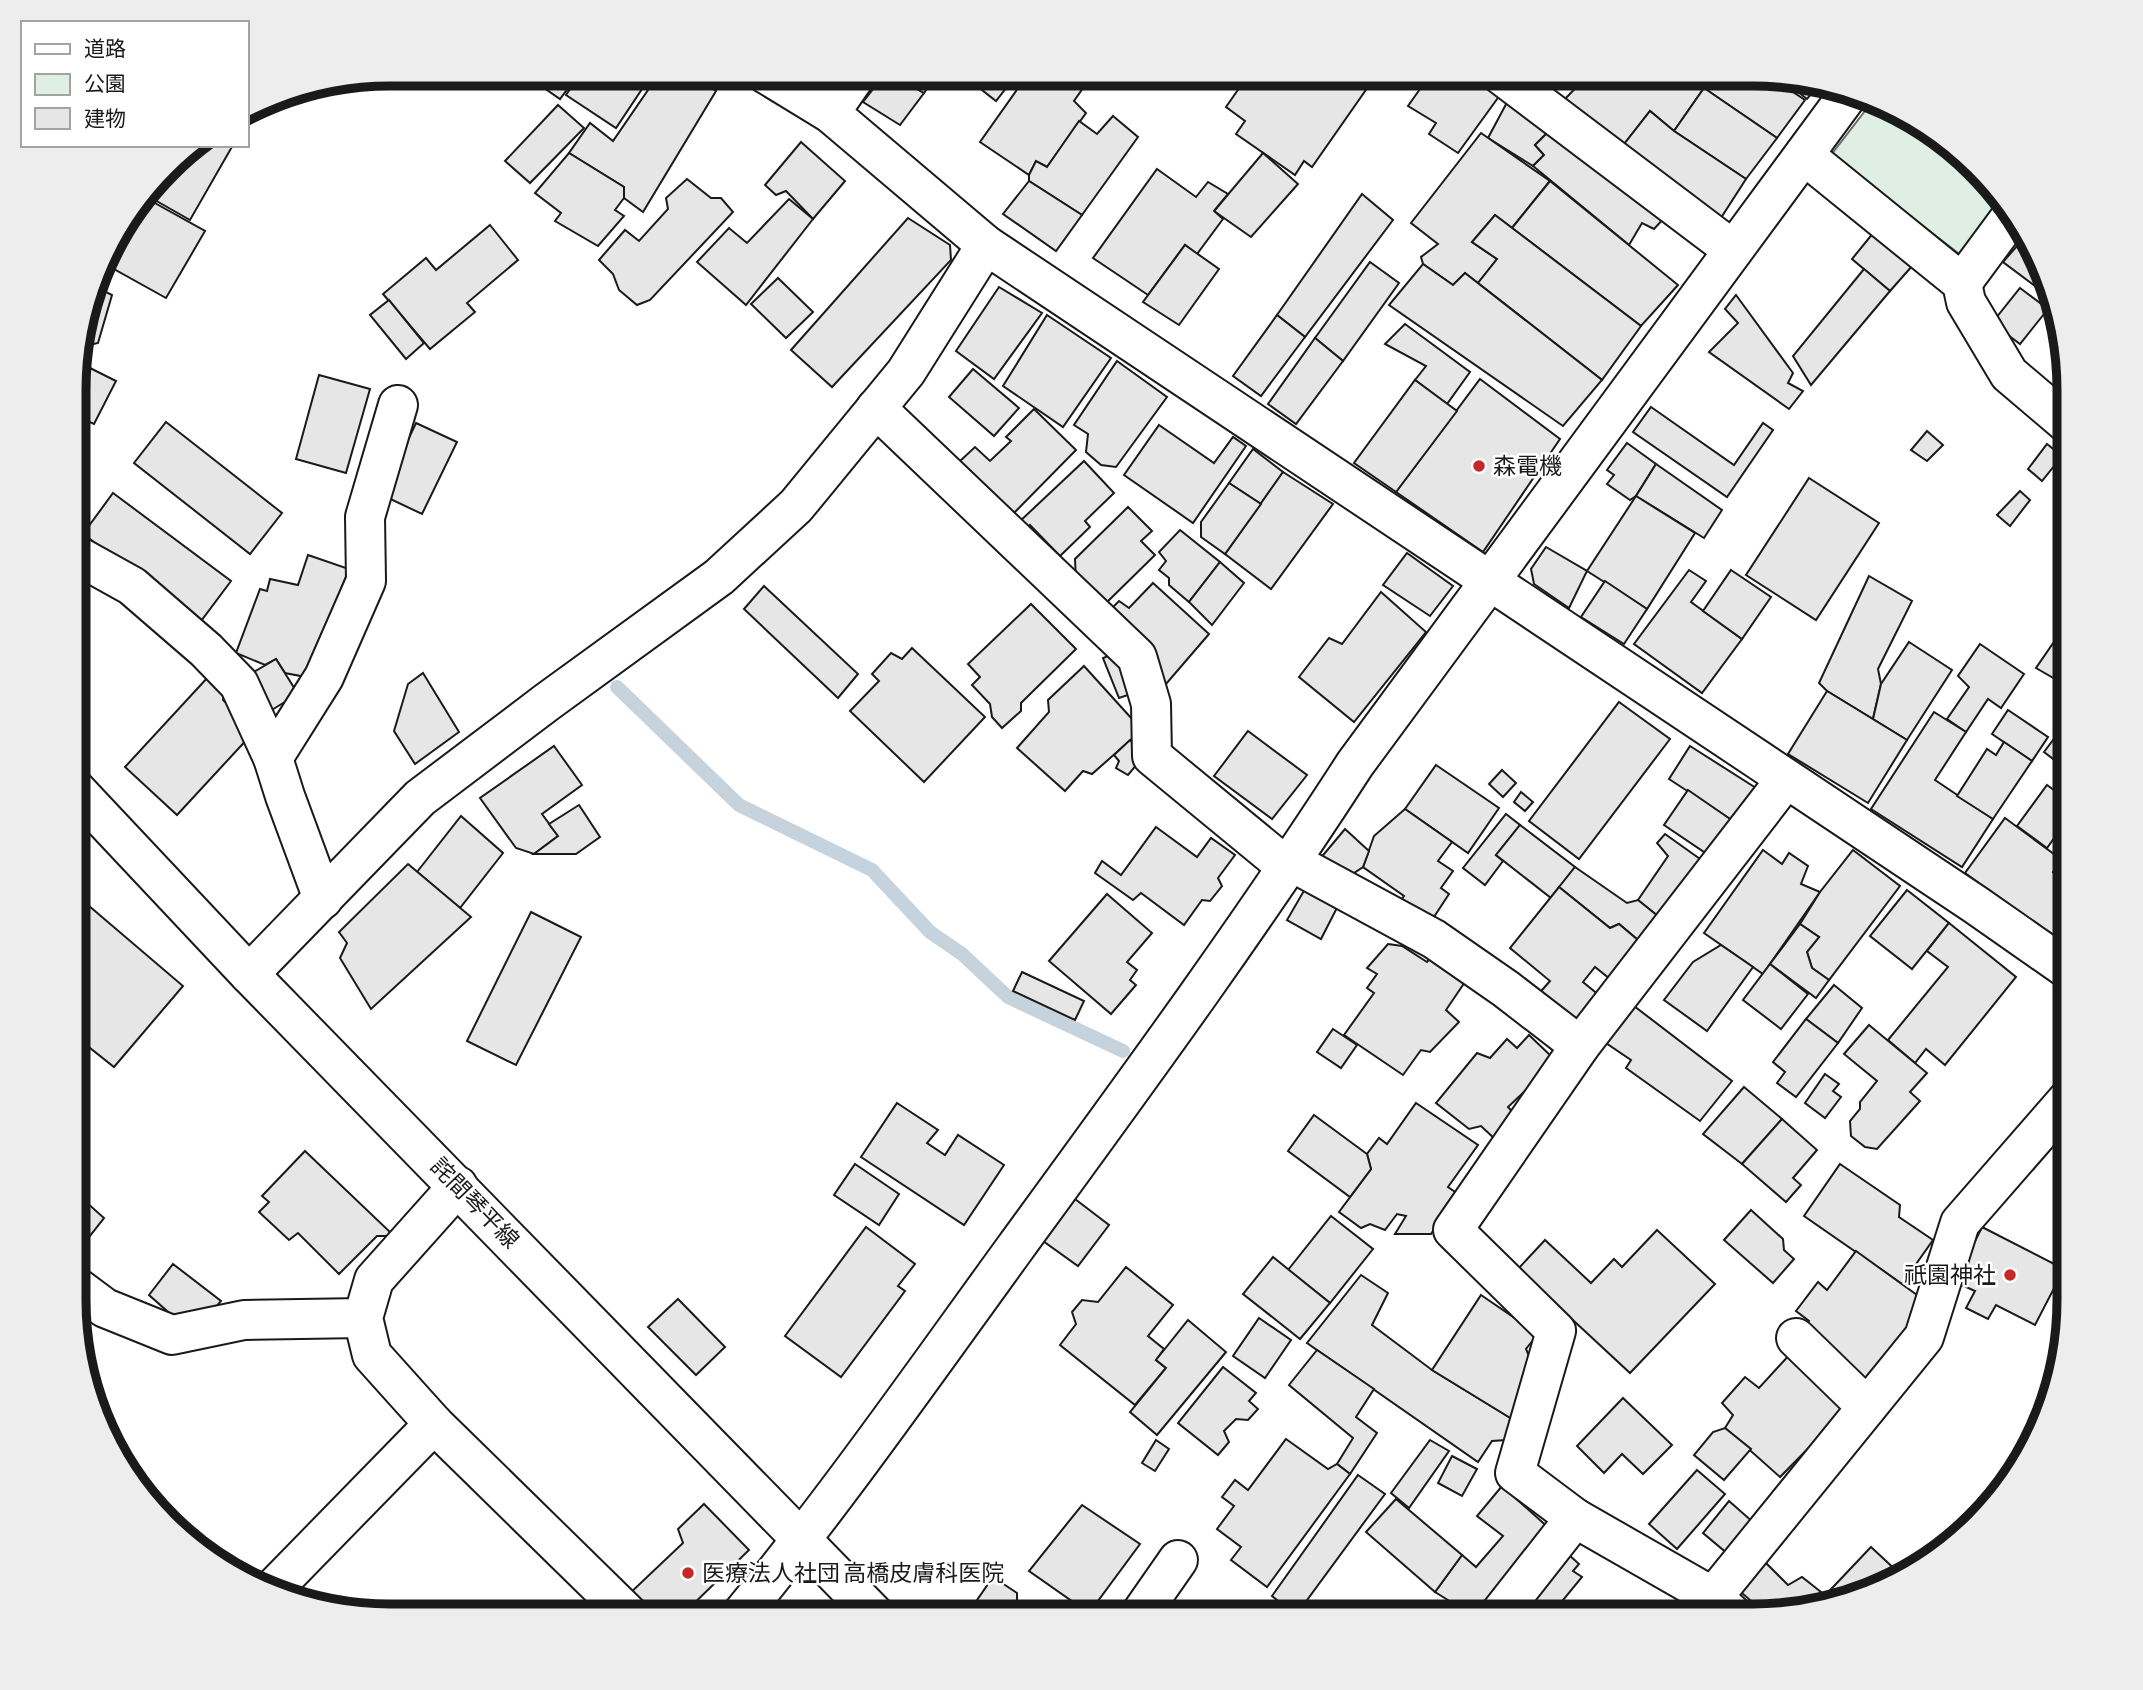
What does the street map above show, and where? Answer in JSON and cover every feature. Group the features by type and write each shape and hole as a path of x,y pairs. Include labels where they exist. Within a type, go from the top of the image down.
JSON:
{"street":[{"path":"786,86 830,113 986,245 2057,962"},
{"path":"830,113 849,86"},
{"path":"1516,86 1733,250"},
{"path":"750,1604 802,1541 1118,1107 1290,865 1355,764 1844,100"},
{"path":"1804,155 1962,283 1966,302 2009,374 2057,414"},
{"path":"1962,283 2007,222"},
{"path":"249,974 420,798 719,578 796,506 906,372 986,245"},
{"path":"273,758 324,677 366,581 365,517 398,405"},
{"path":"876,408 1137,657 1151,704 1152,757 1290,865 1434,939 1506,989 1580,1046"},
{"path":"86,562 132,586 206,650 239,684 273,758 323,899"},
{"path":"1718,1604 1575,1518 1515,1473 1556,1331 1453,1230 1580,1046 1786,779"},
{"name":"詫間琴平線","path":"86,801 249,974 864,1604"},
{"path":"1725,1604 1867,1407 1924,1338 1960,1223 2057,1112"},
{"path":"458,1186 374,1280 363,1318 373,1355 434,1424 618,1604"},
{"path":"86,1294 105,1308 172,1335 244,1320 363,1318"},
{"path":"1796,1338 1867,1407"},
{"path":"279,1583 434,1424"},
{"path":"1507,1604 1575,1518"},
{"path":"1147,1604 1178,1560"}],"green space":[{"path":"1867,108 1905,126 1954,161 1982,189 2000,214 1967,260 1831,155"}],"building":[{"path":"541,86 570,86 560,99"},
{"path":"572,86 644,86 616,128 566,95"},
{"path":"651,86 708,86 716,91 643,212 624,198 624,187 569,153 590,123 613,141"},
{"path":"876,86 912,86 924,93 900,125 863,102"},
{"path":"912,86 929,86 924,93"},
{"path":"977,86 1008,86 996,101"},
{"path":"1020,86 1085,86 1074,101 1086,113 1047,167 1036,161 1029,175 980,142"},
{"path":"1241,86 1369,86 1312,167 1304,161 1295,175 1236,134 1245,121 1226,107"},
{"path":"1422,86 1487,86 1500,95 1458,153 1429,134 1436,123 1408,106"},
{"path":"1577,86 1704,88 1674,131 1650,111 1621,148 1564,100"},
{"path":"1786,87 1805,100 1777,138 1704,88"},
{"path":"1704,88 1777,138 1746,179 1674,131"},
{"path":"1793,88 1813,92 1807,99"},
{"path":"1512,93 1554,126 1535,145 1544,155 1533,166 1488,138"},
{"path":"558,105 584,128 530,183 505,161"},
{"path":"1650,111 1674,131 1746,179 1717,224 1621,148"},
{"path":"1113,116 1138,137 1082,215 1029,181 1036,161 1047,167 1079,121 1097,134"},
{"path":"1554,126 1666,216 1654,229 1642,223 1629,245 1533,166 1544,155 1535,145"},
{"path":"1481,133 1550,181 1512,228 1495,215 1472,242 1497,259 1478,283 1465,273 1453,285 1423,264 1421,257 1438,244 1411,223"},
{"path":"801,142 845,181 813,219 786,191 776,195 765,185"},
{"path":"208,147 232,147 190,220 153,199 189,161"},
{"path":"569,153 624,187 624,198 615,210 624,216 598,246 555,221 561,213 535,193"},
{"path":"1263,153 1298,184 1251,237 1214,211"},
{"path":"1157,169 1196,197 1208,182 1228,194 1214,211 1223,219 1197,254 1185,245 1148,295 1093,258"},
{"path":"687,179 711,198 721,198 733,212 650,300 637,305 619,290 613,274 599,260 625,230 639,241 668,209 666,198"},
{"path":"1029,181 1082,215 1056,251 1003,214"},
{"path":"1550,181 1678,285 1641,326 1512,228"},
{"path":"1362,194 1393,220 1305,337 1277,315"},
{"path":"789,199 813,219 746,305 697,262 729,228 747,243"},
{"path":"152,201 205,231 166,298 111,268 126,238"},
{"path":"1495,215 1641,326 1602,380 1478,283 1497,259 1472,242"},
{"path":"908,218 950,245 951,260 832,387 791,350"},
{"path":"490,225 518,260 467,303 475,312 430,349 383,294 426,258 436,270"},
{"path":"1874,232 1913,265 1890,291 1852,259"},
{"path":"2020,243 2040,290 2003,262"},
{"path":"1185,245 1219,269 1179,325 1143,302"},
{"path":"1370,262 1399,283 1343,361 1315,338"},
{"path":"1423,264 1453,285 1465,273 1602,380 1563,426 1389,305"},
{"path":"1864,269 1890,291 1811,385 1793,356"},
{"path":"778,278 813,312 786,338 751,304"},
{"path":"999,287 1042,313 994,379 956,351"},
{"path":"2020,288 2047,310 2020,344 1992,323"},
{"path":"103,290 112,295 98,343 89,345"},
{"path":"1736,295 1793,373 1788,383 1803,391 1789,409 1709,352 1738,323 1725,309"},
{"path":"389,300 424,343 406,359 370,315"},
{"path":"1047,315 1111,358 1063,427 1003,386"},
{"path":"1277,315 1305,337 1261,396 1233,376"},
{"path":"1405,324 1470,372 1447,404 1415,380 1426,366 1385,344"},
{"path":"1315,338 1343,361 1296,424 1268,404"},
{"path":"1117,361 1167,397 1116,467 1101,465 1086,452 1088,434 1074,425"},
{"path":"86,366 116,381 94,424 86,420"},
{"path":"973,369 1019,408 994,436 949,397"},
{"path":"319,375 370,389 346,473 296,459"},
{"name":"森電機","path":"1480,379 1560,439 1483,552 1396,492"},
{"path":"1415,380 1457,411 1396,492 1354,463"},
{"path":"1651,407 1734,465 1763,423 1773,430 1727,497 1633,432"},
{"path":"1034,409 1076,450 1013,514 959,462 975,447 990,461 1011,441 1006,437"},
{"path":"166,422 282,513 250,554 134,463"},
{"path":"416,423 457,442 422,514 382,495"},
{"path":"1159,425 1214,463 1233,437 1246,446 1193,523 1124,475"},
{"path":"1927,431 1943,445 1927,461 1911,450"},
{"path":"1627,443 1656,464 1636,496 1630,500 1607,484 1614,475 1607,470"},
{"path":"2047,444 2057,452 2057,462 2042,481 2028,469"},
{"path":"1253,449 1283,472 1261,504 1229,483"},
{"path":"1084,461 1114,493 1085,521 1090,527 1060,556 1030,525 1025,531 1018,523"},
{"path":"1656,464 1722,510 1704,538 1636,496"},
{"path":"1283,472 1333,504 1271,589 1225,554"},
{"path":"1809,478 1879,523 1816,620 1746,575"},
{"path":"1229,483 1261,504 1225,554 1201,537 1201,522"},
{"path":"2020,491 2030,500 2010,526 1997,515"},
{"path":"113,493 231,581 201,621 86,536 86,530"},
{"path":"1636,496 1695,533 1647,609 1587,571"},
{"path":"1128,507 1152,531 1141,541 1155,555 1102,607 1076,582 1075,559"},
{"path":"1180,530 1220,562 1189,602 1169,585 1169,578 1159,570 1166,561 1159,552"},
{"path":"1546,547 1587,571 1569,608 1534,584 1531,569"},
{"path":"1407,553 1453,586 1430,616 1383,585"},
{"path":"308,555 349,569 306,677 285,673 276,659 265,665 236,653 260,589 267,591 270,579 298,585"},
{"path":"1220,562 1244,583 1212,625 1189,602"},
{"path":"1689,570 1706,581 1691,602 1742,639 1702,693 1634,644"},
{"path":"1731,570 1771,597 1742,639 1703,611"},
{"path":"1869,576 1912,601 1878,669 1881,684 1873,719 1827,691 1819,683"},
{"path":"1605,581 1647,609 1624,644 1581,617"},
{"path":"1153,583 1209,634 1166,684 1150,669 1107,613 1119,601 1129,608"},
{"path":"764,586 858,674 838,698 744,609"},
{"path":"1381,592 1426,632 1354,722 1299,677 1329,638 1342,644"},
{"path":"1031,604 1076,649 1021,703 1021,711 1002,728 992,717 990,704 972,685 980,677 968,664"},
{"path":"2057,637 2057,680 2036,668"},
{"path":"1909,642 1952,670 1907,740 1873,719 1881,684"},
{"path":"1980,644 2024,674 2001,708 1988,699 1966,732 1947,719 1969,687 1958,676"},
{"path":"912,648 985,717 924,782 850,711 879,681 872,674 891,653 902,659"},
{"path":"1118,652 1134,693 1119,698 1103,658"},
{"path":"276,659 298,694 270,711 247,676"},
{"path":"1084,666 1142,730 1092,774 1083,771 1065,791 1017,748 1049,712 1048,700"},
{"path":"423,673 459,732 415,764 394,731 408,684"},
{"path":"209,676 225,691 223,700 241,717 251,735 177,815 125,767"},
{"path":"1827,691 1907,740 1868,803 1788,754"},
{"path":"1619,702 1670,739 1579,859 1529,821"},
{"path":"2008,710 2048,737 2032,761 1992,734"},
{"path":"1934,712 1966,732 1935,780 1993,819 1962,867 1871,809"},
{"path":"1248,731 1307,775 1272,819 1214,776"},
{"path":"2057,735 2057,762 2044,752"},
{"path":"1130,740 1143,757 1128,775 1116,768 1119,761 1114,755"},
{"path":"2004,742 2032,761 1993,819 1957,796 1987,749 1996,755"},
{"path":"554,746 582,785 542,814 558,836 534,854 516,848 480,798"},
{"path":"1690,746 1756,788 1733,821 1669,779"},
{"path":"1436,765 1499,808 1468,853 1405,809"},
{"path":"1502,770 1516,783 1503,797 1489,784"},
{"path":"2047,785 2057,792 2057,834 2047,848 2017,826"},
{"path":"1688,790 1733,821 1710,856 1664,825"},
{"path":"1521,792 1533,802 1525,811 1514,802"},
{"path":"579,805 600,837 576,854 534,854 558,836 549,824"},
{"path":"1405,809 1452,842 1438,861 1453,871 1441,888 1449,894 1426,929 1396,907 1404,896 1363,867 1374,836"},
{"path":"1506,814 1520,825 1496,855 1503,861 1485,885 1463,868"},
{"path":"461,816 503,853 460,908 417,872"},
{"path":"2005,818 2057,856 2057,867 2053,872 2057,875 2057,940 1965,873"},
{"path":"1520,825 1575,867 1551,898 1496,855"},
{"path":"1156,827 1197,857 1211,838 1235,855 1218,878 1222,886 1210,901 1202,900 1184,925 1141,893 1133,900 1095,873 1102,861 1121,875"},
{"path":"1345,829 1369,851 1363,867 1348,877 1319,860"},
{"path":"1665,834 1707,864 1664,921 1638,900 1668,856 1657,843"},
{"path":"1763,850 1782,864 1789,853 1808,866 1801,884 1820,892 1763,974 1704,933"},
{"path":"1853,850 1900,886 1829,980 1812,968 1807,952 1819,937 1800,924 1820,892"},
{"path":"408,864 471,917 371,1009 340,958 347,943 339,932"},
{"path":"1575,867 1627,903 1638,900 1664,921 1645,946 1619,924 1610,928 1559,887"},
{"path":"1309,882 1341,900 1321,939 1287,920"},
{"path":"1559,887 1610,928 1619,924 1645,946 1615,983 1595,967 1583,982 1605,1000 1573,1029 1535,998 1550,981 1510,948"},
{"path":"1907,890 1949,923 1912,969 1870,936"},
{"path":"1107,894 1152,933 1127,962 1137,970 1130,980 1136,985 1111,1014 1049,961"},
{"path":"86,903 183,986 114,1067 86,1045"},
{"path":"531,912 581,937 516,1065 467,1041"},
{"path":"1949,923 2016,977 1945,1065 1926,1049 1915,1063 1888,1040 1948,967 1927,951"},
{"path":"1800,924 1819,937 1807,952 1812,968 1829,980 1816,998 1770,964"},
{"path":"1388,944 1402,946 1427,962 1436,952 1469,976 1446,1010 1459,1022 1430,1052 1421,1050 1403,1075 1344,1035 1374,993 1367,988 1377,974 1367,968"},
{"path":"1721,945 1753,967 1707,1031 1664,1000 1693,962"},
{"path":"1770,964 1808,994 1781,1029 1743,1000"},
{"path":"1022,972 1084,1001 1075,1020 1013,991"},
{"path":"1834,985 1862,1008 1838,1043 1806,1019"},
{"path":"1634,1006 1732,1081 1700,1121 1626,1068 1631,1060 1603,1041"},
{"path":"1806,1019 1838,1043 1796,1097 1777,1083 1785,1072 1773,1062"},
{"path":"1869,1025 1927,1073 1910,1092 1920,1101 1877,1149 1865,1147 1851,1136 1850,1121 1860,1109 1860,1102 1877,1081 1844,1054"},
{"path":"1333,1029 1357,1045 1341,1068 1317,1052"},
{"path":"1529,1035 1552,1057 1534,1095 1525,1091 1508,1107 1518,1118 1496,1140 1481,1126 1469,1129 1436,1103 1477,1053 1490,1058 1507,1039 1517,1048"},
{"path":"1825,1074 1839,1084 1833,1091 1841,1097 1825,1118 1805,1103"},
{"path":"1744,1087 1782,1119 1742,1164 1703,1134"},
{"path":"897,1103 938,1130 927,1143 945,1155 958,1135 1004,1165 964,1225 861,1157"},
{"path":"1416,1103 1478,1145 1448,1187 1458,1194 1431,1234 1395,1234 1406,1216 1397,1214 1385,1230 1370,1224 1361,1228 1339,1212 1371,1169 1367,1154 1379,1138 1387,1144"},
{"path":"1314,1115 1367,1154 1371,1169 1350,1197 1288,1151"},
{"path":"1782,1119 1817,1150 1793,1178 1801,1185 1786,1202 1742,1164"},
{"path":"305,1151 390,1232 387,1236 377,1236 339,1274 298,1233 289,1240 259,1212 269,1202 262,1196"},
{"path":"855,1164 899,1194 879,1225 834,1195"},
{"path":"1840,1164 1900,1205 1899,1217 1933,1240 1902,1284 1804,1216"},
{"path":"1075,1199 1109,1225 1078,1266 1043,1241"},
{"path":"86,1202 104,1218 86,1241"},
{"path":"1751,1210 1783,1239 1784,1250 1794,1259 1773,1283 1724,1240"},
{"path":"1331,1216 1373,1249 1330,1303 1288,1270"},
{"path":"866,1227 915,1264 898,1286 905,1291 841,1377 785,1336"},
{"name":"祇園神社","path":"1982,1227 2057,1265 2057,1283 2035,1325 1996,1305 1988,1319 1966,1308 1975,1291 1955,1282"},
{"path":"1657,1230 1715,1284 1630,1373 1518,1269 1545,1240 1591,1283 1614,1259 1622,1267"},
{"path":"1856,1251 1917,1295 1917,1324 1871,1385 1801,1331 1809,1321 1796,1311 1818,1282 1827,1290"},
{"path":"1273,1257 1330,1303 1300,1339 1243,1294"},
{"path":"173,1264 221,1301 206,1319 175,1318 149,1295"},
{"path":"1126,1267 1173,1305 1148,1336 1164,1349 1156,1360 1166,1368 1135,1405 1060,1345 1076,1324 1072,1312 1082,1300 1098,1302"},
{"path":"1361,1275 1388,1293 1372,1325 1432,1370 1512,1419 1506,1440 1492,1441 1478,1462 1307,1343"},
{"path":"1481,1295 1538,1334 1526,1349 1529,1356 1512,1419 1432,1370"},
{"path":"678,1299 725,1347 696,1375 648,1327"},
{"path":"1259,1318 1291,1340 1265,1378 1233,1356"},
{"path":"1188,1320 1226,1352 1157,1435 1130,1412 1166,1368 1156,1360"},
{"path":"1317,1350 1374,1389 1356,1417 1377,1433 1350,1474 1337,1464 1353,1438 1289,1385"},
{"path":"1791,1353 1848,1408 1780,1477 1725,1428 1733,1415 1722,1403 1745,1377 1759,1388"},
{"path":"1223,1367 1256,1393 1249,1401 1258,1409 1248,1420 1236,1419 1224,1431 1229,1442 1218,1455 1178,1423"},
{"path":"1623,1398 1672,1445 1643,1474 1622,1454 1604,1473 1577,1446"},
{"path":"1725,1428 1751,1449 1724,1480 1694,1455 1713,1432"},
{"path":"1286,1439 1328,1469 1337,1464 1350,1474 1267,1587 1231,1560 1241,1547 1217,1529 1234,1506 1222,1497 1235,1480 1248,1490"},
{"path":"1156,1440 1169,1449 1155,1471 1142,1463"},
{"path":"1430,1440 1449,1451 1409,1508 1391,1493"},
{"path":"1452,1456 1477,1469 1462,1496 1438,1483"},
{"path":"1697,1470 1725,1494 1677,1549 1649,1524"},
{"path":"1358,1475 1385,1494 1304,1604 1282,1604 1272,1596"},
{"path":"1502,1486 1551,1530 1492,1604 1450,1604 1451,1602 1435,1592 1462,1555 1476,1567 1503,1536 1477,1516"},
{"path":"1396,1499 1462,1555 1435,1592 1366,1532"},
{"path":"1729,1501 1754,1523 1728,1554 1703,1533"},
{"name":"医療法人社団 高橋皮膚科医院","path":"704,1504 749,1550 693,1604 635,1604 627,1596 683,1543 678,1529"},
{"path":"1082,1505 1140,1544 1096,1604 1076,1604 1029,1571"},
{"path":"1871,1547 1895,1569 1870,1581 1825,1595"},
{"path":"1568,1554 1579,1564 1573,1571 1582,1577 1560,1604 1527,1604"},
{"path":"1762,1559 1788,1585 1802,1577 1821,1592 1814,1598 1793,1602 1755,1604 1735,1587"},
{"path":"993,1577 1017,1593 1017,1604 974,1604"}],"waterway":[{"path":"617,687 739,805 872,870 930,932 962,954 1008,997 1123,1051"}],"place":[{"name":"森電機","path":"1479,466"},
{"name":"祇園神社","path":"2010,1275"},
{"name":"医療法人社団 高橋皮膚科医院","path":"688,1573"}]}
